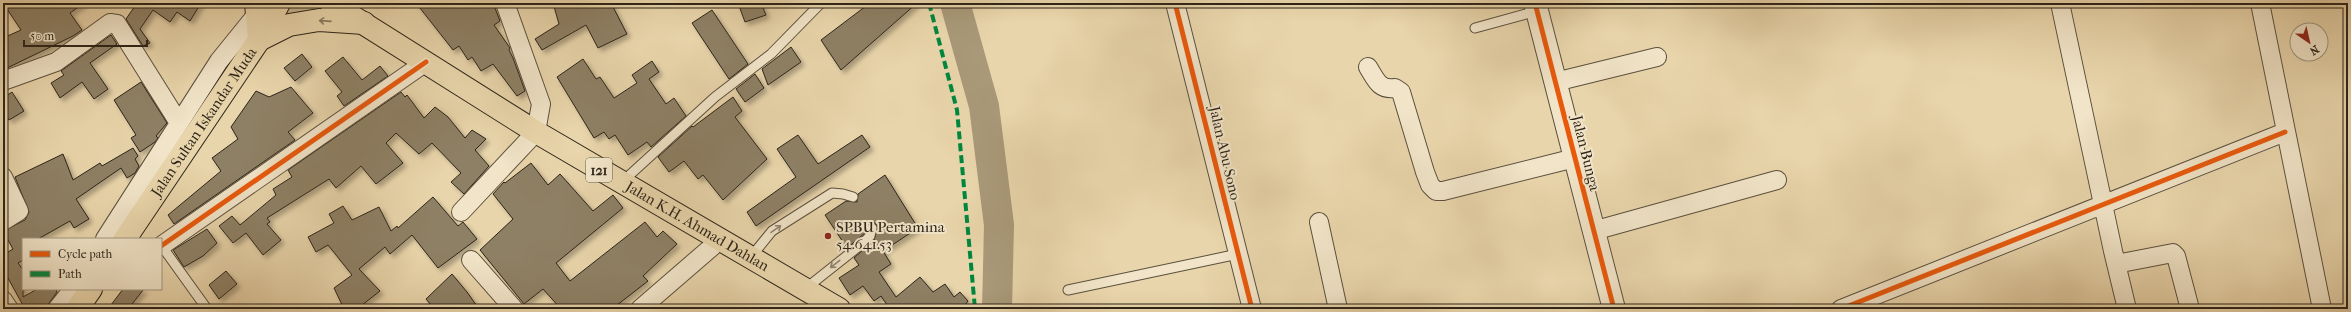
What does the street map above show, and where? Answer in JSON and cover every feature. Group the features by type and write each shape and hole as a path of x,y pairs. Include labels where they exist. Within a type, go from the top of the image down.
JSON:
{"main road":[{"name":"Jalan Sultan Iskandar Muda","path":"127,238 259,40 278,3"},
{"name":"Jalan K.H. Ahmad Dahlan","path":"331,3 536,132 839,309"},
{"path":"256,9 259,40 289,25 319,20 364,23"},
{"path":"77,309 90,290"}],"street":[{"path":"461,212 536,132 542,104 505,3"},
{"name":"Jalan Abu Sono","path":"1175,3 1252,309"},
{"path":"2060,3 2102,203 2127,309"},
{"path":"2260,3 2322,309"},
{"name":"Jalan Bunga","path":"1536,7 1614,309"},
{"path":"106,238 219,61 256,9"},
{"path":"3,80 56,62 110,23 117,24 179,123"},
{"path":"1555,82 1658,57"},
{"path":"162,244 426,62"},
{"path":"1368,68 1380,87 1386,89 1395,88 1401,92 1425,172 1430,185 1436,191 1443,191 1575,158"},
{"path":"1841,309 2102,203 2285,132"},
{"path":"3,177 18,211 3,221"},
{"path":"1593,231 1777,180"},
{"path":"1319,222 1338,309"},
{"path":"640,309 721,239"},
{"path":"2116,264 2173,253 2176,256 2190,309"},
{"path":"471,260 514,309"},
{"path":"57,309 72,290"},
{"path":"3,300 9,309"}],"lane":[{"path":"621,183 715,97 771,54 821,3"},
{"path":"1475,28 1536,7"},
{"path":"750,258 772,231 832,193 853,197"},
{"path":"805,290 863,243 870,236 872,228"},
{"path":"162,246 207,309"},
{"path":"1068,290 1238,254"}],"shaded area":[{"path":"292,3 310,3 328,14 278,22"}],"building":[{"path":"3,3 84,3 70,13 82,30 73,36 3,70 3,38 21,30"},
{"path":"137,3 201,3 190,21 177,12 170,22 153,10 140,29 150,43 143,46 126,19"},
{"path":"416,3 493,3 500,21 494,25 510,48 509,50 525,91 517,96 493,64 481,71 472,57 468,60 459,46 453,50"},
{"path":"553,3 611,3 627,34 598,48 586,25 542,50 535,39 559,24"},
{"path":"738,3 761,3 766,15 745,22"},
{"path":"870,3 917,3 841,70 821,40"},
{"path":"712,10 748,64 729,79 692,23"},
{"path":"111,35 117,44 90,63 108,89 94,99 82,82 60,98 51,83 64,75 61,71"},
{"path":"791,47 801,62 768,85 762,69"},
{"path":"302,54 312,67 295,81 284,68"},
{"path":"343,57 362,80 380,66 388,76 344,106 337,96 342,92 325,71"},
{"path":"583,59 596,79 600,77 614,98 637,83 632,75 652,61 659,72 649,79 666,104 674,98 686,116 651,147 647,142 628,155 615,135 609,139 604,132 594,138 557,77"},
{"path":"755,74 764,88 745,102 736,89"},
{"path":"141,82 167,123 156,136 158,138 155,142 140,152 131,138 136,135 114,100"},
{"path":"291,87 313,113 288,132 295,140 174,224 168,215 221,171 212,158 238,139 231,127 256,91 269,97"},
{"path":"12,92 24,111 9,120 3,110 3,98"},
{"path":"401,92 405,97 407,95 424,118 435,107 448,117 465,138 472,130 486,139 475,150 489,166 464,194 451,182 461,173 432,143 419,154 396,133 386,143 403,163 376,184 361,166 336,188 329,179 267,218 270,222 267,224 281,240 263,255 246,233 233,243 219,226 232,216 240,225 276,195 273,189 292,177 288,170"},
{"path":"733,97 742,111 735,117 767,159 723,200 703,175 698,179 684,161 669,172 658,157 692,126 693,127"},
{"path":"798,135 818,164 862,135 870,147 756,226 747,212 796,177 777,149"},
{"path":"133,148 138,156 135,159 139,166 135,173 127,178 121,168 76,199 89,219 74,228 70,221 40,238 22,238 22,261 18,263 22,269 23,297 35,290 56,290 57,292 47,306 42,309 25,309 3,269 3,255 13,249 3,231 25,220 29,212 15,177 63,154 73,180 100,163 102,166"},
{"path":"531,163 548,185 560,174 593,211 613,195 623,208 556,263 570,281 645,222 657,237 663,231 677,244 643,276 648,281 612,309 561,309 543,289 524,304 480,250 513,219 493,194 504,182 505,183"},
{"path":"885,175 918,228 883,251 891,264 879,272 896,297 920,277 933,292 945,284 954,297 960,292 968,301 962,309 882,309 887,305 881,296 874,301 863,286 850,295 839,278 859,265 854,258 874,240 878,227 874,222 868,224 865,233 847,248 825,215 846,201 857,202 858,194"},
{"path":"433,197 458,226 463,222 477,239 438,268 412,235 390,254 385,247 359,269 380,291 357,309 344,309 334,288 352,275 328,245 316,252 308,237 334,223 329,214 343,206 352,220 379,207 391,231 397,226 398,228"},
{"path":"207,229 217,243 203,256 184,267 173,250"},
{"path":"226,271 237,284 219,299 209,285"},
{"path":"452,274 479,309 434,309 426,299"},
{"path":"122,290 143,290 128,309 108,309"}],"waterway":[{"path":"955,3 984,106 999,225 997,309"}],"marked path":[{"path":"929,3 957,110 975,309"}],"cycle path":[{"path":"1175,3 1252,309"},
{"path":"1535,3 1614,309"},
{"path":"162,245 426,62"},
{"path":"1841,309 2285,132"}],"place":[{"name":"SPBU Pertamina 54.641.53","path":"828,236"}]}
